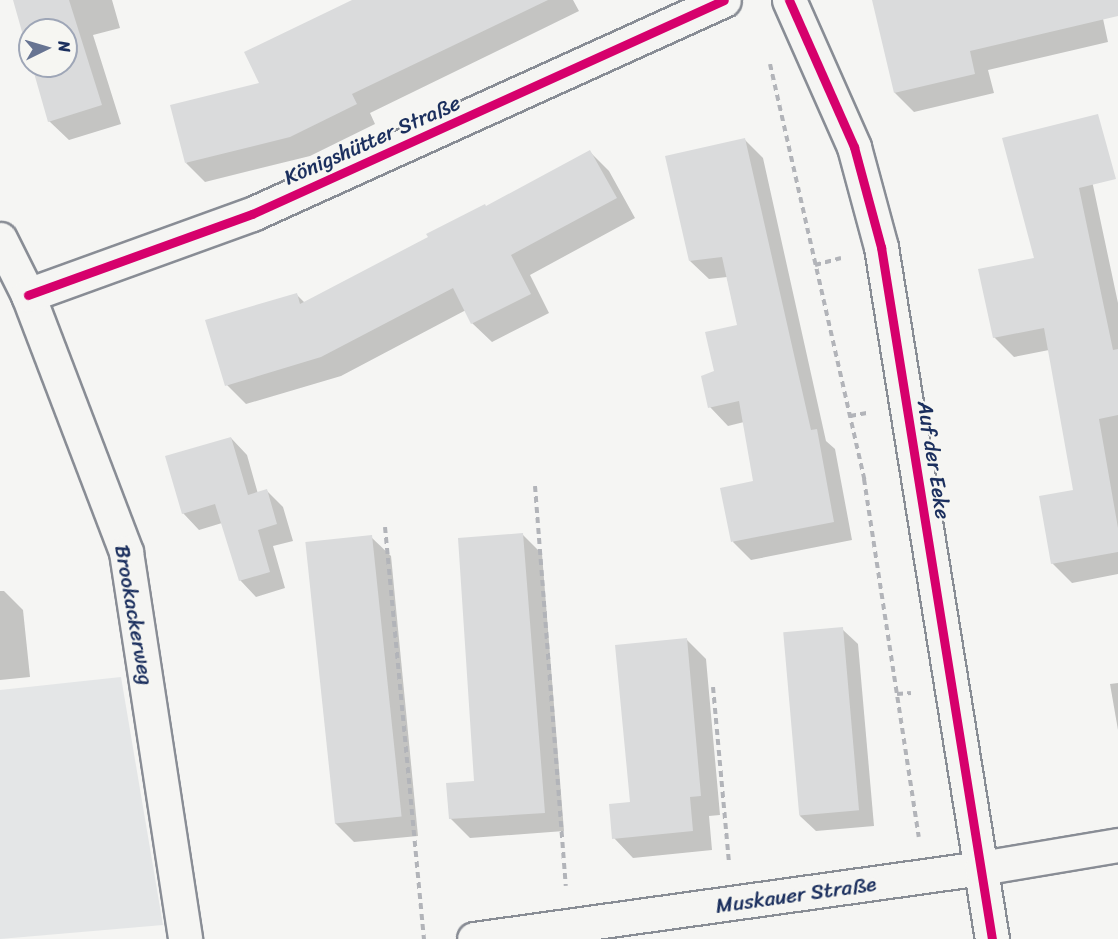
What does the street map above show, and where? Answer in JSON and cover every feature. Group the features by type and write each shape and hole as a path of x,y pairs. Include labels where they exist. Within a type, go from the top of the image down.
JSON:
{"street":[{"name":"Königshütter Straße","path":"28,295 252,214 724,0"},
{"name":"Auf der Eeke","path":"789,0 854,147 881,247 992,939"},
{"name":"Brookackerweg","path":"0,239 28,295 126,552 185,939"},
{"name":"Muskauer Straße","path":"474,939 981,868 1118,845"}],"path":[{"path":"769,58 864,479 925,876"},
{"path":"535,486 570,926"},
{"path":"385,527 424,939"},
{"path":"713,687 732,904"}],"shaded area":[{"path":"121,677 163,925 0,939 0,690"}],"building":[{"path":"13,0 69,0 75,18 18,18"},
{"path":"352,0 548,0 352,94 357,104 290,137 185,163 170,105 259,83 244,52"},
{"path":"872,0 1118,0 1118,16 970,51 975,74 894,93"},
{"path":"78,29 102,105 48,122 35,78 78,78"},
{"path":"1098,114 1116,179 1079,188 1113,350 1118,349 1118,415 1099,419 1118,528 1118,552 1051,564 1039,496 1073,490 1044,328 993,338 978,269 1034,258 1002,138"},
{"path":"745,138 811,430 817,429 834,522 731,542 720,488 753,481 739,401 708,408 701,376 714,371 705,332 737,325 722,257 689,261 665,156"},
{"path":"590,150 617,198 511,255 531,294 471,324 453,288 321,357 225,386 205,320 297,293 300,304 428,237 426,234 485,204 486,206"},
{"path":"231,437 248,495 267,489 277,524 258,530 270,572 239,581 215,504 182,514 165,456"},
{"path":"523,533 545,813 449,819 446,783 474,781 458,538"},
{"path":"372,535 402,816 335,823 305,542"},
{"path":"843,627 859,810 799,816 783,632"},
{"path":"687,638 701,796 690,797 693,831 612,839 609,804 630,802 615,645"}],"cycle path":[{"path":"28,295 252,214 724,0"},
{"path":"789,0 854,147 881,247 992,939"}]}
